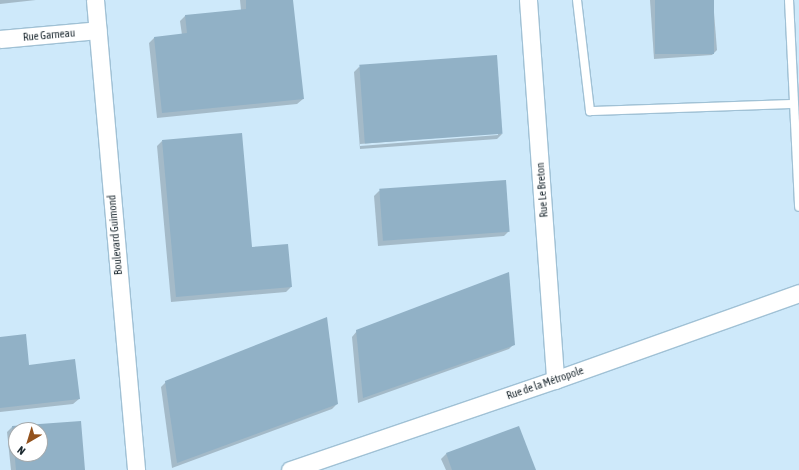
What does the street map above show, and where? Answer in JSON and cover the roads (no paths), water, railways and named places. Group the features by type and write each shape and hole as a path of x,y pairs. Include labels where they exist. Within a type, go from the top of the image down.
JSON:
{"street":[{"name":"Boulevard Guimond","path":"95,0 136,470"},
{"name":"Rue Le Breton","path":"528,0 556,380"},
{"name":"Rue Garneau","path":"0,39 98,30"},
{"name":"Rue de la Métropole","path":"290,470 556,380 799,293"}],"lane":[{"path":"578,0 590,111 794,104"},
{"path":"789,0 799,207"}]}
